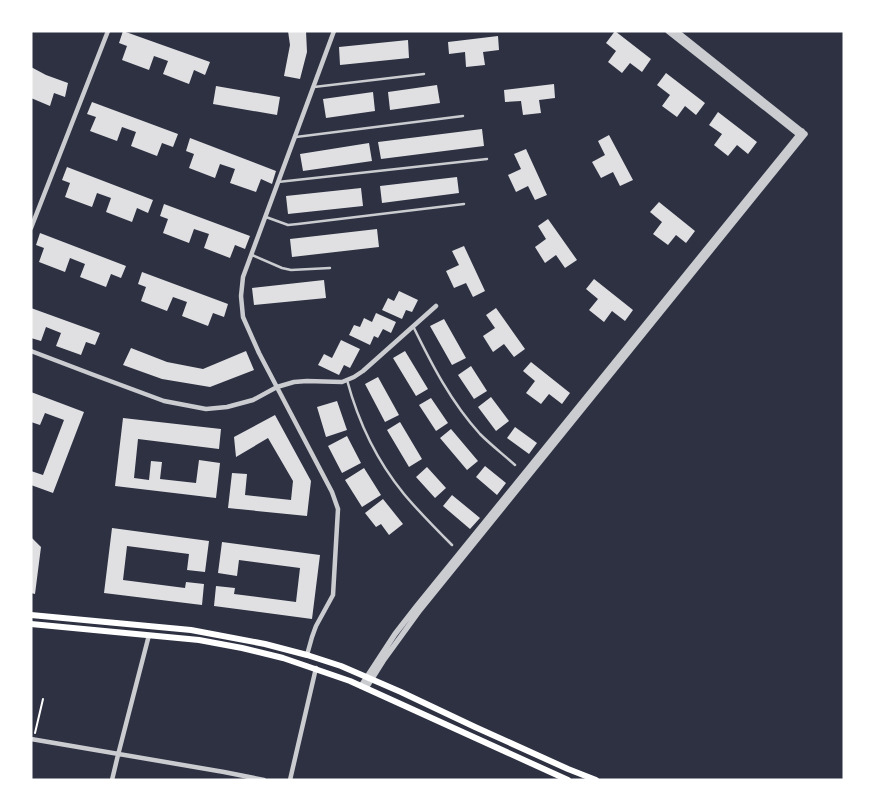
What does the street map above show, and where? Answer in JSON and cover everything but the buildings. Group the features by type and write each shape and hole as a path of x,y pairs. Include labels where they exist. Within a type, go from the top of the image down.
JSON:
{"main road":[{"path":"31,615 191,630 265,644 307,655 341,666 369,678 492,735 596,780"},
{"path":"31,624 199,640 283,658 316,668 363,687 568,780"}],"street":[{"path":"31,228 108,31"},
{"path":"307,655 316,626 334,595 338,510 332,492 259,353 243,317 241,296 244,277 252,254 334,31"},
{"path":"668,31 802,134"},
{"path":"676,31 802,134"},
{"path":"363,687 420,610 802,134"},
{"path":"31,351 164,401 206,409 227,407 253,400 277,387 294,382 342,382 354,377 436,306"},
{"path":"112,780 149,635"},
{"path":"290,780 316,668"},
{"path":"32,739 264,780"}],"lane":[{"path":"314,87 424,74"},
{"path":"295,137 463,116"},
{"path":"278,182 487,159"},
{"path":"266,217 288,224 298,224 464,204"},
{"path":"252,254 282,268 291,270 330,268"},
{"path":"413,326 438,377 458,408 481,436 516,465"},
{"path":"347,380 352,399 365,430 383,464 403,493 452,545"}],"path":[{"path":"32,739 44,699"}]}
